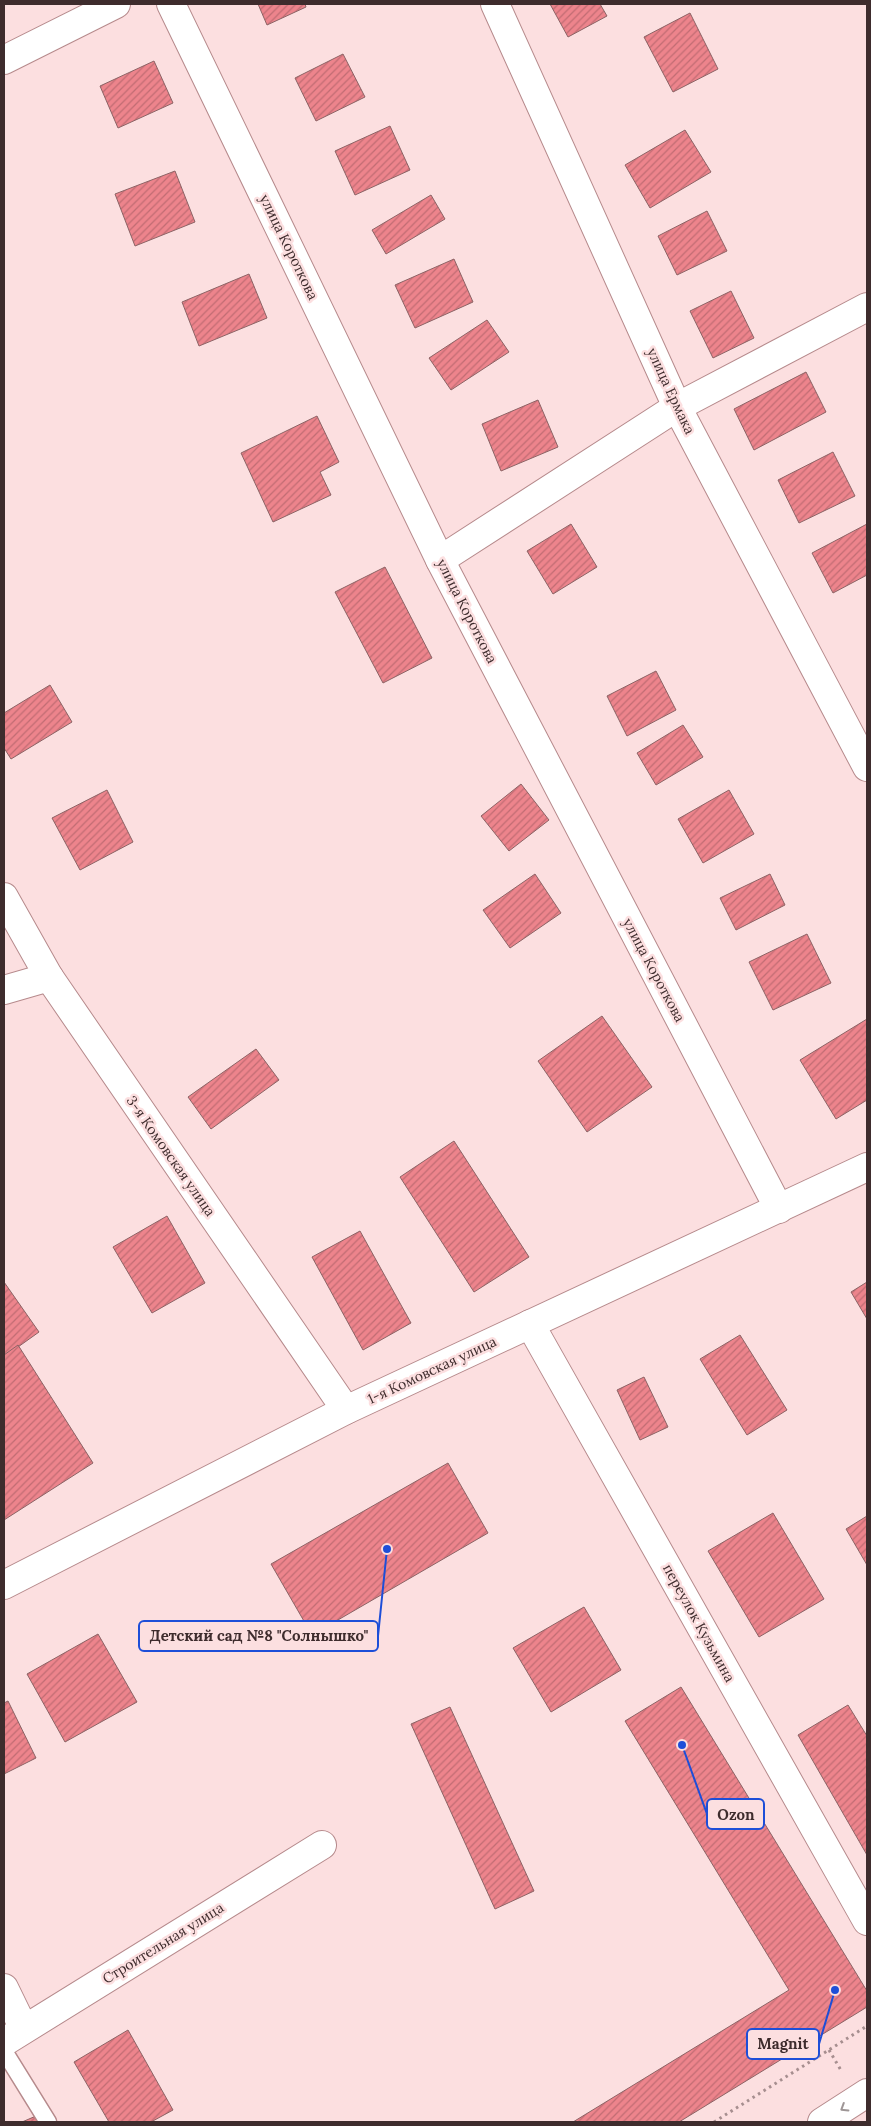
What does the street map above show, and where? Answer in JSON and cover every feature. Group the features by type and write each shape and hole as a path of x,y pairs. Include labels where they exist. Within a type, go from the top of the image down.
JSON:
{"street":[{"path":"4,60 116,4"},
{"name":"улица Короткова","path":"171,4 440,560 779,1209"},
{"name":"улица Ермака","path":"495,4 677,407 867,767"},
{"path":"440,560 677,407 867,307"},
{"name":"3-я Комовская улица","path":"4,897 48,977 346,1410"},
{"path":"4,990 48,977"},
{"name":"1-я Комовская улица","path":"4,1585 346,1410 867,1167"},
{"name":"переулок Кузьмина","path":"530,1324 867,1921"},
{"name":"Строительная улица","path":"14,2035 322,1845"},
{"path":"4,1988 14,2035"},
{"path":"822,2122 867,2093"}],"lane":[{"path":"4,2052 48,2122"}],"path":[{"path":"714,2122 867,2026"}],"building":[{"path":"258,4 305,4 306,7 267,25"},
{"path":"550,4 600,4 607,16 568,37"},
{"path":"690,13 718,69 673,92 644,37"},
{"path":"343,54 365,97 316,121 295,78"},
{"path":"154,61 173,103 118,128 100,86"},
{"path":"390,126 410,170 355,195 335,151"},
{"path":"685,130 711,172 650,208 625,165"},
{"path":"175,171 195,222 135,246 115,194"},
{"path":"431,195 445,219 386,254 372,230"},
{"path":"707,211 727,251 677,275 658,236"},
{"path":"454,259 473,302 415,328 395,285"},
{"path":"249,274 267,318 199,346 182,302"},
{"path":"731,291 754,338 713,358 690,311"},
{"path":"487,320 509,352 451,390 429,358"},
{"path":"806,372 826,412 754,450 734,409"},
{"path":"538,400 558,447 501,471 482,424"},
{"path":"317,416 339,462 320,472 331,495 273,522 241,453"},
{"path":"833,452 855,496 799,523 778,480"},
{"path":"571,524 597,567 553,594 527,551"},
{"path":"867,524 867,575 833,593 812,553"},
{"path":"385,567 432,658 383,683 335,592"},
{"path":"656,671 676,710 627,736 607,696"},
{"path":"50,685 72,722 11,759 4,748 4,713"},
{"path":"683,725 703,757 656,785 637,753"},
{"path":"521,784 549,820 509,851 481,816"},
{"path":"107,790 133,842 80,870 52,818"},
{"path":"729,790 754,834 703,863 678,819"},
{"path":"535,874 561,913 510,948 483,910"},
{"path":"770,874 785,905 736,930 720,898"},
{"path":"807,934 831,983 773,1010 749,962"},
{"path":"602,1016 652,1087 587,1132 538,1061"},
{"path":"867,1019 867,1100 836,1119 800,1060"},
{"path":"256,1049 279,1080 211,1129 188,1097"},
{"path":"454,1141 529,1257 474,1292 400,1177"},
{"path":"167,1216 205,1283 152,1313 113,1247"},
{"path":"360,1231 411,1323 363,1350 312,1257"},
{"path":"4,1282 39,1332 4,1357"},
{"path":"867,1282 867,1319 851,1292"},
{"path":"740,1335 787,1410 747,1435 700,1359"},
{"path":"18,1345 93,1463 4,1520 4,1355"},
{"path":"644,1377 668,1427 640,1440 617,1390"},
{"path":"448,1463 488,1533 312,1635 271,1564"},
{"path":"773,1513 824,1599 759,1637 708,1551"},
{"path":"867,1516 867,1565 846,1529"},
{"path":"584,1607 621,1670 551,1712 513,1648"},
{"path":"98,1634 137,1702 65,1742 27,1674"},
{"path":"681,1687 867,1991 867,2007 679,2122 573,2122 789,1990 625,1721"},
{"path":"8,1701 36,1758 4,1774 4,1703"},
{"path":"848,1705 867,1736 867,1855 798,1735"},
{"path":"450,1707 534,1891 495,1909 411,1724"},
{"path":"128,2030 173,2110 151,2122 109,2122 74,2062"},
{"path":"36,2116 38,2122 22,2122"}],"place":[{"name":"Детский сад №8 \"Солнышко\"","path":"387,1549"},
{"name":"Ozon","path":"682,1745"},
{"name":"Magnit","path":"835,1990"}]}
